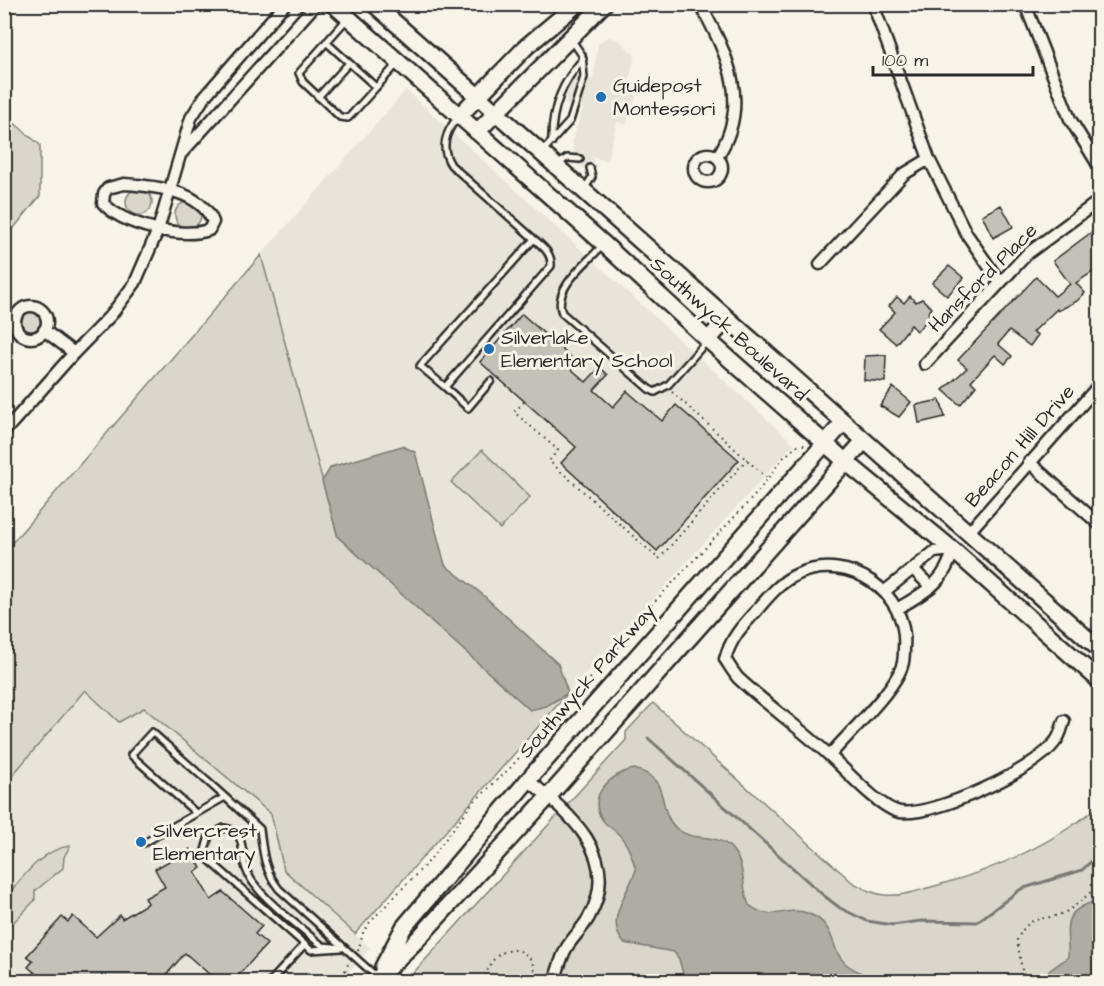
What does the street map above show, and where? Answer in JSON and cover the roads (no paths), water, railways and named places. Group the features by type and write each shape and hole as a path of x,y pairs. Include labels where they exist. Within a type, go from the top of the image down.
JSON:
{"street":[{"path":"4,432 111,315 135,283 158,230 191,118 205,96 285,4"},
{"path":"178,157 316,4"},
{"name":"Southwyck Boulevard","path":"333,4 845,461 953,550 1100,681"},
{"name":"Southwyck Boulevard","path":"374,4 582,192 1100,650"},
{"path":"459,116 527,46 577,4"},
{"path":"477,132 604,4"},
{"path":"700,4 713,27 734,84 734,123 728,141 717,158"},
{"path":"873,4 930,159 966,233 999,281"},
{"path":"1025,4 1070,119 1100,168"},
{"path":"247,48 264,62"},
{"path":"820,264 904,174 930,159"},
{"path":"124,184 170,189 200,204 209,211 213,222 209,230 198,233 158,230 109,210 103,203 104,194 113,185 124,184"},
{"name":"Hansford Place","path":"925,364 999,281 1055,231 1100,200"},
{"path":"604,244 621,226"},
{"path":"708,340 727,319"},
{"path":"44,330 74,353"},
{"name":"Beacon Hill Drive","path":"968,532 1100,384"},
{"name":"Southwyck Parkway","path":"375,980 404,927 676,610 843,423"},
{"path":"375,980 415,942 549,796 864,441"},
{"path":"1029,462 1100,525"},
{"path":"897,609 931,587 948,569 953,550 968,532"},
{"path":"885,591 934,552 953,550"},
{"path":"830,755 889,687 903,666 905,635 897,609 885,591 861,574 827,567 797,574 774,591 730,639 725,659 737,676 830,755 868,793 898,812 925,811 982,790 1036,759 1056,742 1064,721"},
{"path":"913,569 931,587"},
{"path":"676,610 697,629"},
{"path":"528,780 576,820 586,834 597,867 596,902 589,918 567,948 554,981"}],"lane":[{"path":"348,17 299,73 303,82 318,97 344,118 352,114 398,63"},
{"path":"540,154 574,112 584,77 580,49 570,38"},
{"path":"326,42 376,87"},
{"path":"552,142 552,126 564,83 583,59"},
{"path":"318,97 349,63"},
{"path":"445,387 548,273 551,266 549,254 451,165 445,155 444,143 449,128 459,116"},
{"path":"555,167 567,158 580,159"},
{"path":"582,192 591,181 590,168"},
{"path":"491,381 468,408 420,366 534,239"},
{"path":"604,244 561,291 559,304 562,313 648,389 655,392 666,386 708,340"},
{"path":"196,813 131,755 152,732 260,829 263,860 269,876 279,890 354,957 375,980"},
{"path":"144,843 225,797"},
{"path":"224,828 236,832 240,838 246,869 263,894 323,946 342,948 311,950 208,859 204,854 205,844 213,832 224,828"},
{"path":"270,981 304,945"}],"waterway":[{"path":"648,738 823,895 840,908 867,921 893,925 921,921 977,922 1021,889 1082,870 1100,853"}],"place":[{"name":"Guidepost Montessori","path":"601,97"},
{"name":"Silverlake Elementary School","path":"489,349"},
{"name":"Silvercrest Elementary","path":"141,842"}]}
